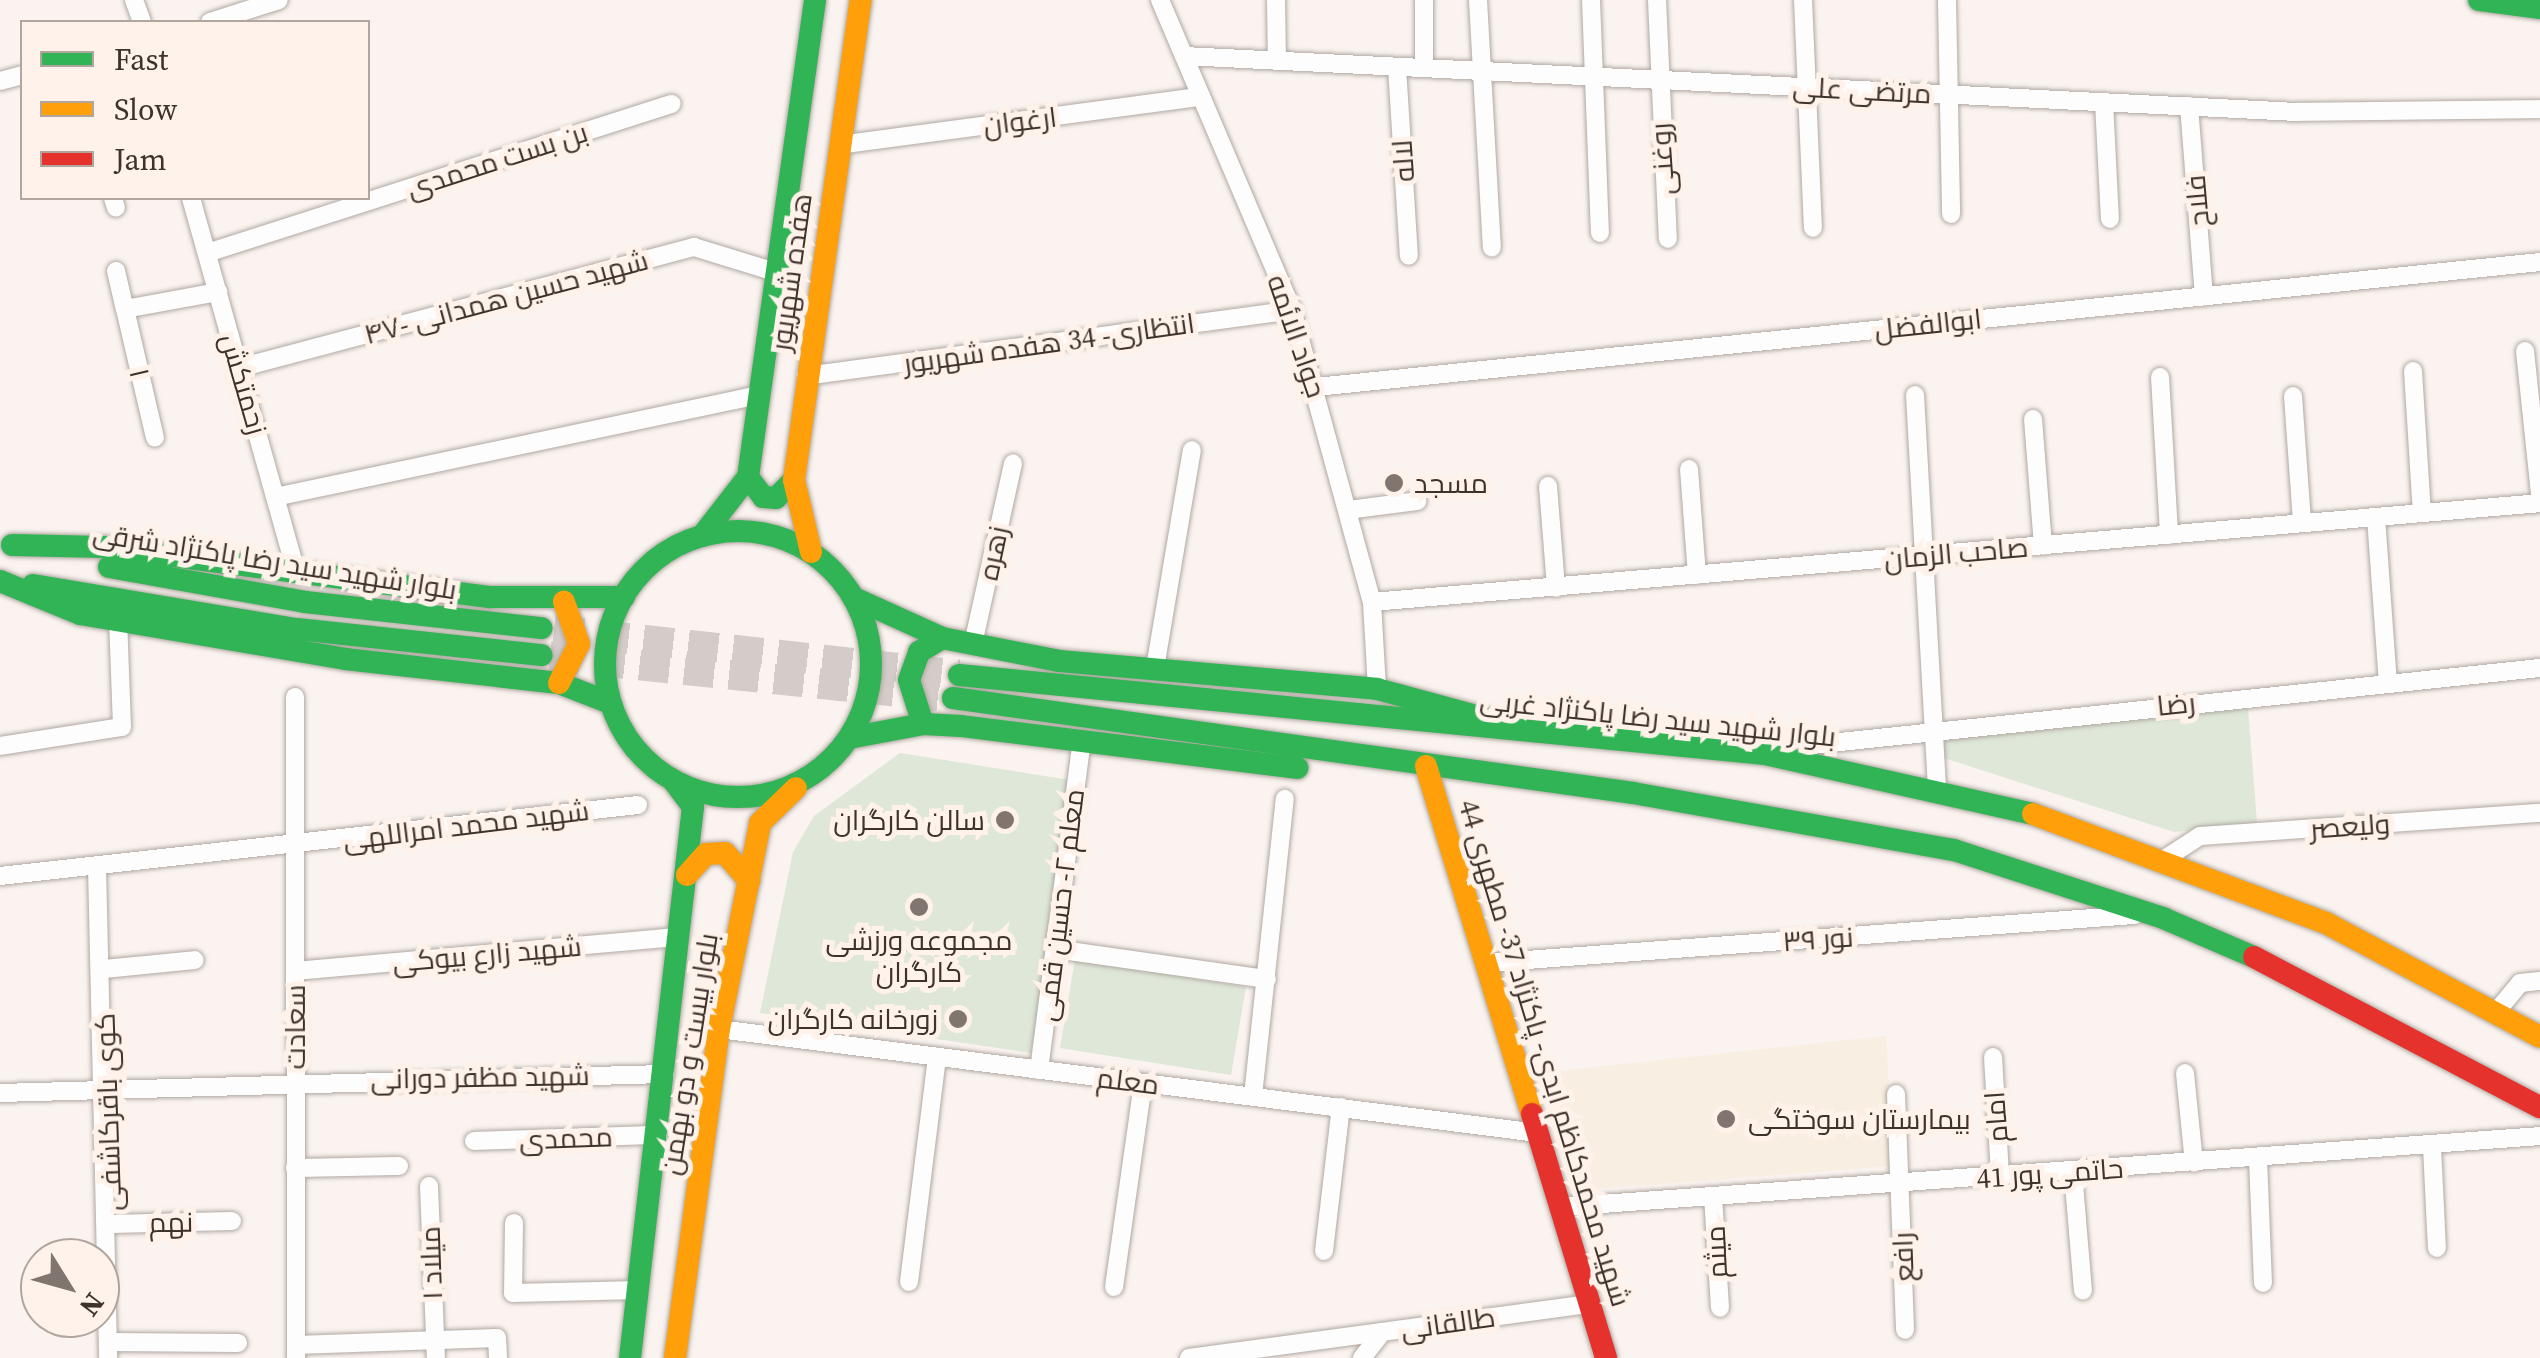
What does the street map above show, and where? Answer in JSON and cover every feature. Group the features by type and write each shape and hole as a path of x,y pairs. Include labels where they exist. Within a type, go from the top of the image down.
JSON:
{"main road":[{"name":"هفده شهریور","path":"748,477 772,272 815,0"},
{"name":"هفده شهریور","path":"811,552 794,480 861,0"},
{"path":"2480,0 2540,8"},
{"path":"794,480 787,492 763,497 748,477 702,536 644,570 624,597 609,630 610,703 646,762 674,782 718,796 763,795 806,779 849,738 871,668 854,598"},
{"path":"702,536 777,536 811,552 854,598 942,638 1155,668 1378,689 1464,708 1504,728"},
{"path":"6,544 104,547 564,602 624,597"},
{"name":"بلوار شهید سید رضا پاکنژاد شرقی","path":"6,544 305,602 542,628"},
{"path":"0,581 80,614 345,659 559,682 610,703"},
{"name":"بلوار شهید سید رضا پاکنژاد شرقی","path":"0,581 297,630 542,655"},
{"path":"559,682 579,644 564,602"},
{"path":"923,724 909,680 918,652 942,638"},
{"name":"بلوار شهید سید رضا پاکنژاد غربی","path":"1426,766 956,687 1504,728 1765,754 1937,788 2166,858 2326,923 2540,1037"},
{"path":"849,738 923,724 1357,775 1426,766 1760,812 1954,850 2150,914 2301,977 2540,1107"},
{"name":"شهید محمدکاظم ابدی- پاکنژاد 37- مطهری 44","path":"1426,766 1606,1358"},
{"name":"بلوار بیست و دو بهمن","path":"674,1358 719,1030 760,823 806,779"},
{"name":"بلوار بیست و دو بهمن","path":"630,1358 693,807 674,782"},
{"path":"687,875 706,854 725,853 749,881"}],"street":[{"path":"216,20 279,0"},
{"name":"جواد الائمه","path":"1160,0 1292,310 1316,386 1372,602 1378,689"},
{"path":"1276,0 1277,61"},
{"path":"1424,0 1424,68"},
{"path":"1478,0 1479,71 1492,248"},
{"path":"1592,0 1600,233"},
{"name":"روغنی","path":"1656,0 1656,80 1668,239"},
{"path":"1803,0 1813,228"},
{"path":"1947,0 1952,214"},
{"name":"مرتضی علی","path":"1184,56 2189,106 2540,109"},
{"name":"لاله","path":"1397,67 1409,256"},
{"name":"ارغوان","path":"839,145 1201,97"},
{"path":"2104,102 2110,219"},
{"name":"بن بست محمدی","path":"207,252 672,104"},
{"name":"فلاح","path":"2189,106 2204,296"},
{"name":"زحمتکش","path":"193,200 296,571"},
{"name":"شهید حسین همدانی -۴۷","path":"239,368 694,247 772,272"},
{"name":"ابوالفضل","path":"1316,386 2540,262"},
{"name":"۱","path":"116,271 155,438"},
{"path":"125,309 218,292"},
{"name":"انتظاری- 34 هفده شهریور","path":"806,376 1292,310"},
{"path":"2525,350 2540,493"},
{"path":"2414,371 2422,514"},
{"path":"2160,377 2169,535"},
{"path":"1915,395 1937,788"},
{"path":"276,497 756,396"},
{"path":"2293,396 2302,523"},
{"path":"2033,419 2043,546"},
{"path":"1155,668 1192,450"},
{"name":"زهره","path":"973,644 1013,463"},
{"path":"1689,469 1697,576"},
{"path":"1548,486 1556,588"},
{"path":"1348,510 1417,501"},
{"name":"صاحب الزمان","path":"1372,602 2540,504"},
{"path":"2376,518 2388,683"},
{"path":"0,746 122,728 118,620"},
{"name":"رضا","path":"1812,745 1934,728 2540,668"},
{"name":"سعادت","path":"295,697 296,1352"},
{"name":"معلم ۲- حسین قمی","path":"1039,1070 1082,741"},
{"path":"1253,1096 1285,799"},
{"name":"شهید محمد امراللهی","path":"0,876 638,805"},
{"name":"ولیعصر","path":"2166,858 2200,836 2540,813"},
{"name":"کوی باقرکاشفی","path":"97,866 108,1090 108,1350"},
{"name":"نور ۳۹","path":"1486,963 2150,914"},
{"name":"شهید زارع بیوکی","path":"295,971 680,937"},
{"path":"1054,949 1267,979"},
{"path":"104,969 194,960"},
{"path":"2496,1012 2520,983 2540,981"},
{"name":"معلم","path":"719,1030 1538,1133"},
{"path":"909,1282 937,1057"},
{"name":"امام","path":"1992,1057 2000,1176"},
{"path":"2186,1073 2194,1163"},
{"name":"شهید مظفر دورانی","path":"0,1093 295,1080 664,1074"},
{"path":"1114,1287 1144,1082"},
{"name":"رافع","path":"1896,1094 1905,1330"},
{"path":"1324,1252 1341,1107"},
{"name":"محمدی","path":"474,1140 658,1135"},
{"name":"حاتمی پور 41","path":"1560,1207 2432,1147 2540,1136"},
{"path":"2432,1147 2437,1248"},
{"path":"2258,1159 2263,1283"},
{"path":"296,1168 399,1166"},
{"path":"2073,1172 2083,1291"},
{"name":"میلاد ۱","path":"429,1186 435,1349"},
{"name":"میثم","path":"1713,1196 1720,1308"},
{"name":"نهم","path":"110,1224 232,1221"},
{"path":"514,1223 513,1294 639,1290"},
{"name":"طالقانی","path":"1188,1358 1264,1353 1382,1332 1589,1304"},
{"path":"1362,1358 1382,1332"},
{"path":"296,1352 435,1349 497,1338 498,1358"},
{"path":"108,1350 238,1342"}],"shaded area":[{"name":"بیمارستان سوختگی","path":"1886,1036 1893,1166 1580,1190 1549,1072"}],"green space":[{"path":"2248,708 2257,823 2174,832 1944,758 1944,738"},
{"name":"مجموعه ورزشی کارگران","path":"900,753 1076,781 1031,1053 760,1013 793,852 814,816"},
{"path":"1075,959 1246,987 1231,1075 1060,1048"}],"tunnel":[{"path":"554,630 959,675"},
{"path":"550,656 953,698"}],"traffic: fast":[{"path":"702,536 748,477 815,0"},
{"path":"2479,0 2540,8"},
{"path":"748,477 763,497 776,498 794,480"},
{"path":"738,531 789,542 832,570 860,613 871,664 860,715 832,758 789,786 738,797 687,786 644,758 616,715 605,664 616,613 644,570 687,542 738,531"},
{"path":"12,545 104,547 491,597 624,597"},
{"path":"109,567 305,602 542,628"},
{"path":"0,581 80,614 345,659 559,683 610,703"},
{"path":"33,585 297,629 542,655"},
{"path":"854,598 942,638 1059,661 1377,689 1484,718"},
{"path":"923,724 909,680 919,652 942,638"},
{"path":"959,675 1765,754 2033,814"},
{"path":"953,698 1633,793 1954,850 2163,918 2254,957"},
{"path":"849,738 923,724 961,726 1297,768"},
{"path":"630,1358 693,807 674,782"}],"traffic: slow":[{"path":"811,552 794,480 861,0"},
{"path":"559,683 579,644 564,602"},
{"path":"1426,766 1532,1114"},
{"path":"675,1358 719,1029 760,823 796,788"},
{"path":"2033,814 2326,923 2540,1037"},
{"path":"687,875 706,854 725,853 749,881"}],"traffic: jam":[{"path":"2254,957 2540,1107"},
{"path":"1532,1114 1606,1358"}],"place":[{"name":"مسجد","path":"1394,483"},
{"name":"سالن کارگران","path":"1005,820"},
{"name":"مجموعه ورزشی کارگران","path":"919,907"},
{"name":"زورخانه کارگران","path":"958,1019"},
{"name":"بیمارستان سوختگی","path":"1726,1119"}]}
